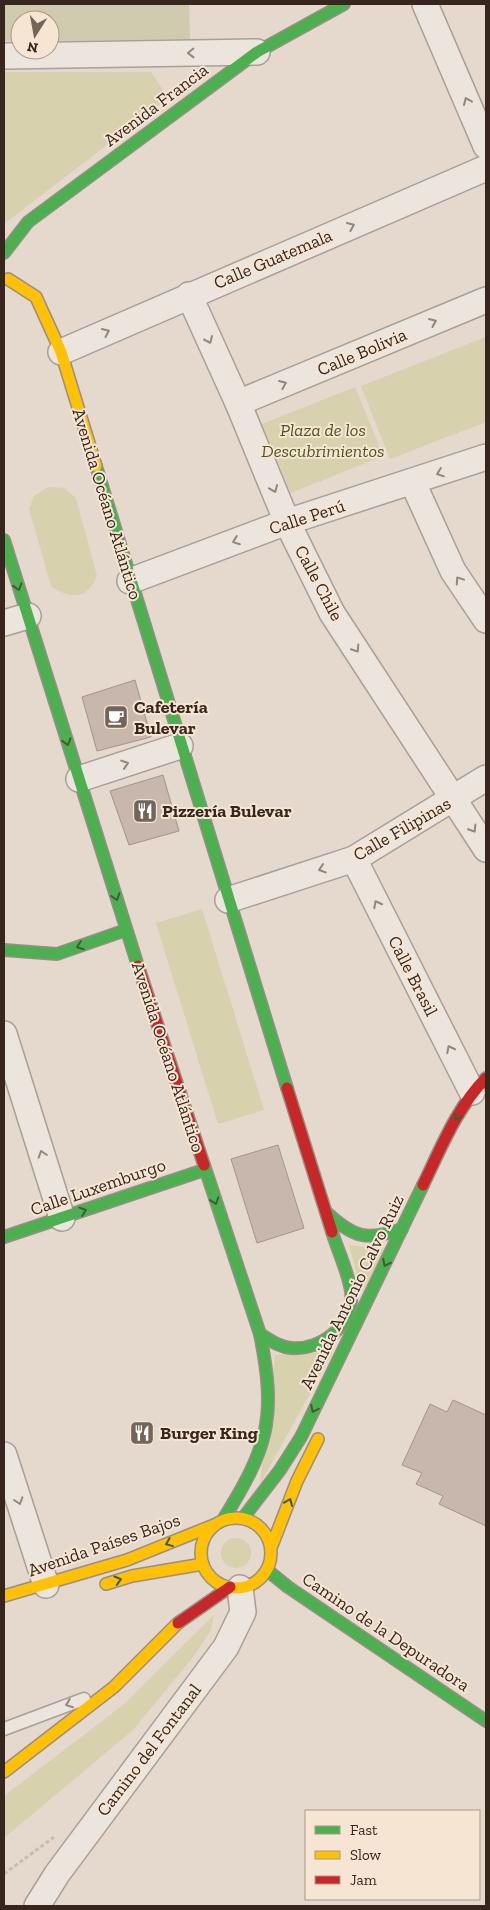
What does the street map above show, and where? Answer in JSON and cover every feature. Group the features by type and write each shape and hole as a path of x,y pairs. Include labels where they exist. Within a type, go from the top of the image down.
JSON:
{"street":[{"name":"Avenida Francia","path":"4,253 28,222 257,52 344,4"},
{"path":"426,4 486,146"},
{"path":"4,56 257,52"},
{"name":"Calle Guatemala","path":"61,352 486,168"},
{"path":"4,253 9,273 6,283"},
{"name":"Avenida Océano Atlántico","path":"6,283 36,297 61,352 180,746 351,1293 359,1344"},
{"name":"Calle Chile","path":"189,295 238,403 287,522 332,613 486,849"},
{"name":"Calle Bolivia","path":"238,403 486,300"},
{"name":"Calle Perú","path":"130,581 287,522 413,483 486,457"},
{"path":"413,483 452,571 486,620"},
{"name":"Avenida Océano Atlántico","path":"4,540 126,930 204,1170 260,1334 269,1372 270,1407 266,1437 256,1464 218,1523"},
{"path":"4,623 28,616"},
{"path":"79,779 180,746"},
{"name":"Calle Filipinas","path":"228,900 354,859 455,799 486,778"},
{"name":"Calle Brasil","path":"354,859 482,1090"},
{"path":"4,950 57,954 126,930"},
{"path":"4,1034 62,1218"},
{"name":"Avenida Antonio Calvo Ruiz","path":"243,1518 280,1470 301,1437 450,1130 482,1090"},
{"name":"Calle Luxemburgo","path":"4,1237 204,1170"},
{"path":"326,1213 344,1230 364,1238 383,1236 402,1229"},
{"path":"260,1334 281,1346 302,1349 316,1346 332,1337 344,1319 351,1293"},
{"path":"271,1548 297,1481 323,1430"},
{"path":"4,1455 46,1585"},
{"path":"243,1518 262,1529 268,1537 271,1559 267,1570 251,1585 235,1587 216,1582 203,1571 202,1543 218,1523 243,1518"},
{"name":"Avenida Países Bajos","path":"4,1596 128,1560 218,1523"},
{"name":"Camino de la Depuradora","path":"267,1570 288,1587 486,1721"},
{"name":"Avenida Países Bajos","path":"95,1587 132,1576 203,1571"},
{"path":"4,1772 114,1687 173,1627 235,1587"},
{"name":"Camino del Fontanal","path":"38,1906 58,1874 226,1647 243,1612 235,1587"},
{"path":"173,1627 187,1603"}],"lane":[{"path":"4,1729 114,1687"}],"green space":[{"path":"4,72 151,72 168,98 4,224"},
{"path":"486,337 486,422 390,459 361,386"},
{"name":"Plaza de los Descubrimientos","path":"355,387 383,456 291,493 262,424"},
{"path":"48,487 64,488 76,498 97,576 88,590 78,595 66,594 51,586 29,509 34,496"},
{"path":"202,909 264,1110 218,1124 156,923"},
{"path":"349,1245 385,1249 362,1293"},
{"path":"333,1352 260,1484 275,1355"},
{"path":"236,1538 247,1542 251,1553 247,1564 236,1568 225,1564 221,1553 225,1542"},
{"path":"214,1615 211,1630 193,1657 133,1730 4,1838 4,1796 123,1705"}],"shaded area":[{"path":"4,4 189,4 190,39 60,41 60,10 10,10 10,41 4,41"}],"building":[{"name":"Cafetería Bulevar","path":"135,680 151,737 97,751 82,697"},
{"name":"Pizzería Bulevar","path":"163,775 179,831 129,845 110,791"},
{"path":"278,1145 304,1228 257,1243 231,1159"},
{"path":"453,1400 486,1415 486,1526 439,1504 443,1496 416,1484 422,1473 402,1465 430,1404 447,1412"}],"traffic: fast":[{"path":"4,253 28,222 257,52 344,4"},
{"path":"96,466 287,1088"},
{"path":"4,540 138,966"},
{"path":"4,950 57,954 126,930"},
{"path":"204,1165 260,1334 275,1343 291,1348 303,1348 314,1345 334,1333 348,1314 351,1303 350,1284 332,1232"},
{"path":"4,1237 204,1170"},
{"path":"243,1518 280,1470 301,1437 423,1185"},
{"path":"327,1213 345,1228 362,1235 379,1235 402,1229"},
{"path":"223,1520 250,1472 265,1432 268,1411 268,1389 260,1334"},
{"path":"267,1570 288,1587 486,1721"}],"traffic: slow":[{"path":"8,279 36,297 61,352 96,466"},
{"path":"271,1548 297,1481 318,1439"},
{"path":"236,1518 249,1521 261,1528 268,1540 271,1553 268,1566 261,1578 249,1585 236,1588 223,1585 211,1578 204,1566 201,1553 204,1540 211,1528 223,1521 236,1518"},
{"path":"4,1596 127,1560 214,1525"},
{"path":"106,1584 132,1576 203,1564"},
{"path":"4,1772 114,1687 178,1623"}],"traffic: jam":[{"path":"138,966 204,1165"},
{"path":"423,1185 458,1115 486,1078"},
{"path":"287,1088 332,1232"},
{"path":"178,1623 230,1587"}],"place":[{"name":"Cafetería Bulevar","path":"116,717"},
{"name":"Pizzería Bulevar","path":"145,811"},
{"name":"Burger King","path":"142,1433"}]}
